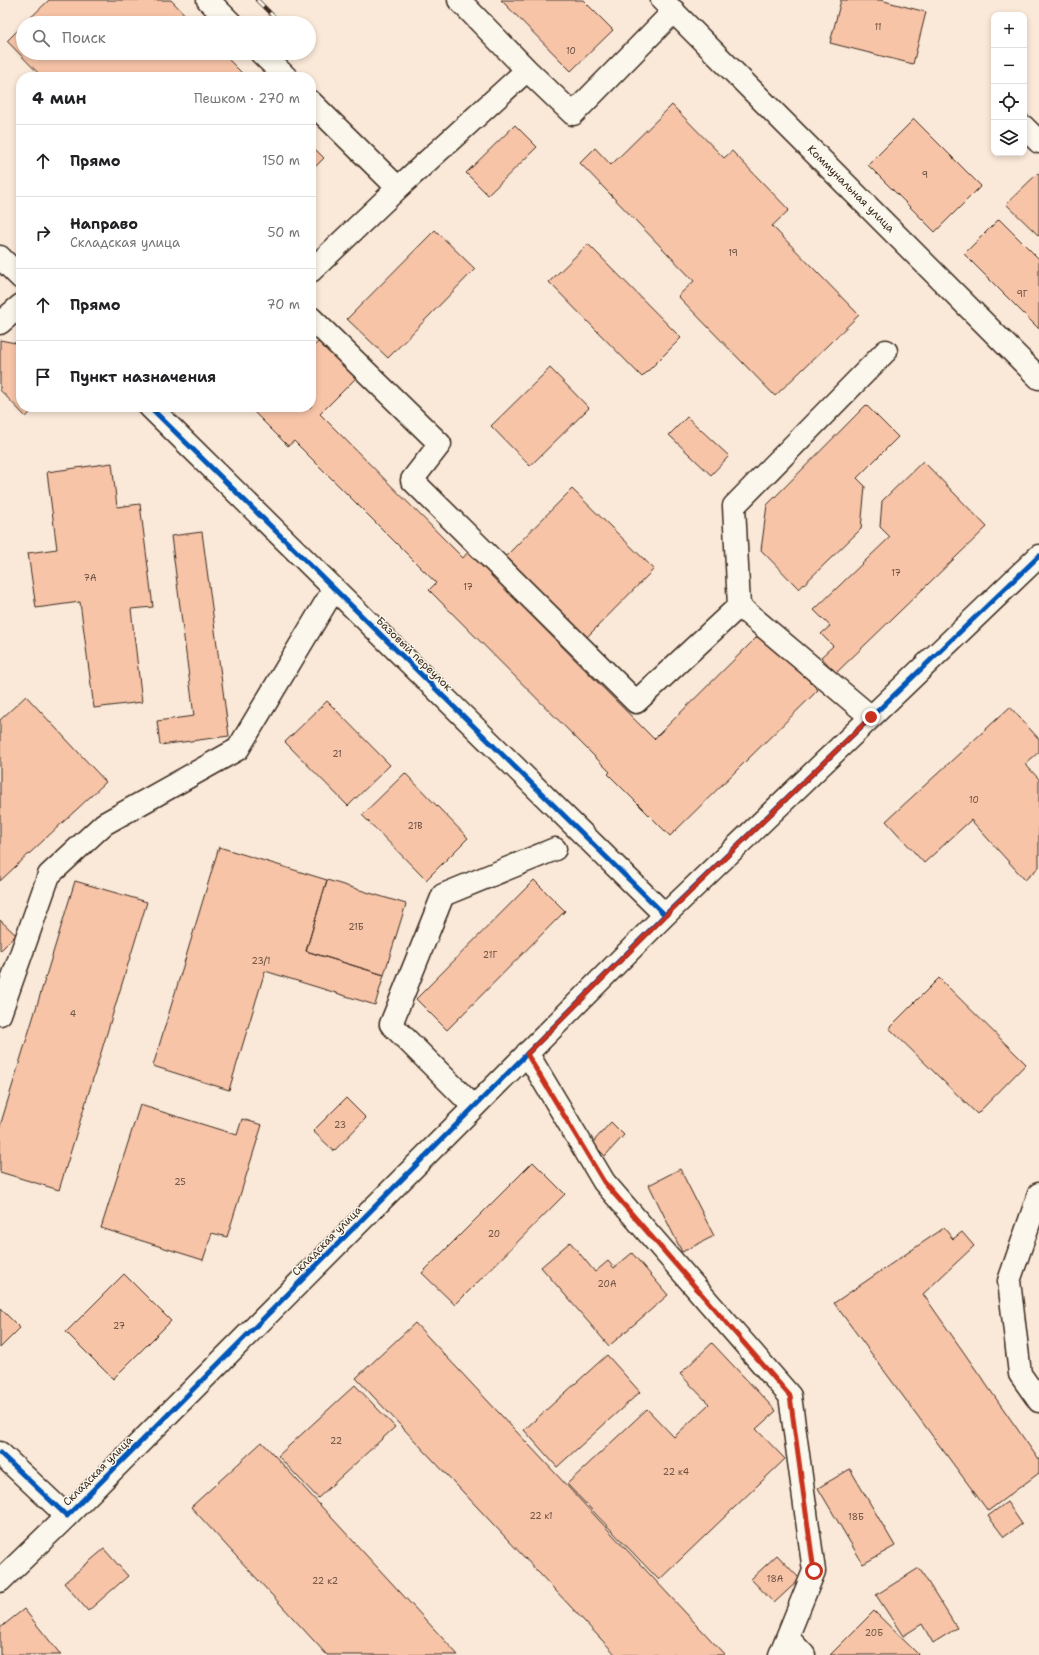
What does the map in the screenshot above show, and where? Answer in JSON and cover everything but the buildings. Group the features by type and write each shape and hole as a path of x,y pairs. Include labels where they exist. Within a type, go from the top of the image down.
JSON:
{"street":[{"path":"208,0 224,16"},
{"path":"459,0 527,70 573,114 668,6"},
{"name":"Коммунальная улица","path":"668,6 1039,378"},
{"path":"268,60 281,72"},
{"path":"316,266 398,188 527,70"},
{"path":"316,107 398,188"},
{"path":"1027,130 1039,142"},
{"path":"0,257 16,273"},
{"path":"0,323 16,309"},
{"path":"316,323 440,444 412,480 636,702 740,606"},
{"path":"871,717 740,606 734,506 886,350"},
{"name":"Базовый переулок","path":"155,412 666,915"},
{"name":"Складская улица","path":"0,1454 67,1516 666,915 1039,556"},
{"path":"0,1014 49,875 104,824 238,749 334,589"},
{"path":"474,1107 391,1024 442,895 555,849"},
{"path":"527,1054 604,1182 790,1396 814,1571 784,1646 804,1655"},
{"path":"1039,1194 1008,1281 1020,1374 1039,1401"},
{"path":"0,1581 67,1516"}],"railway":[{"path":"257,0 273,16"}],"cycle path":[{"path":"155,412 665,915"},
{"path":"0,1453 67,1516 665,915 1039,556"}],"route":[{"path":"814,1571 790,1396 604,1182 527,1054 666,915 871,717"}]}
